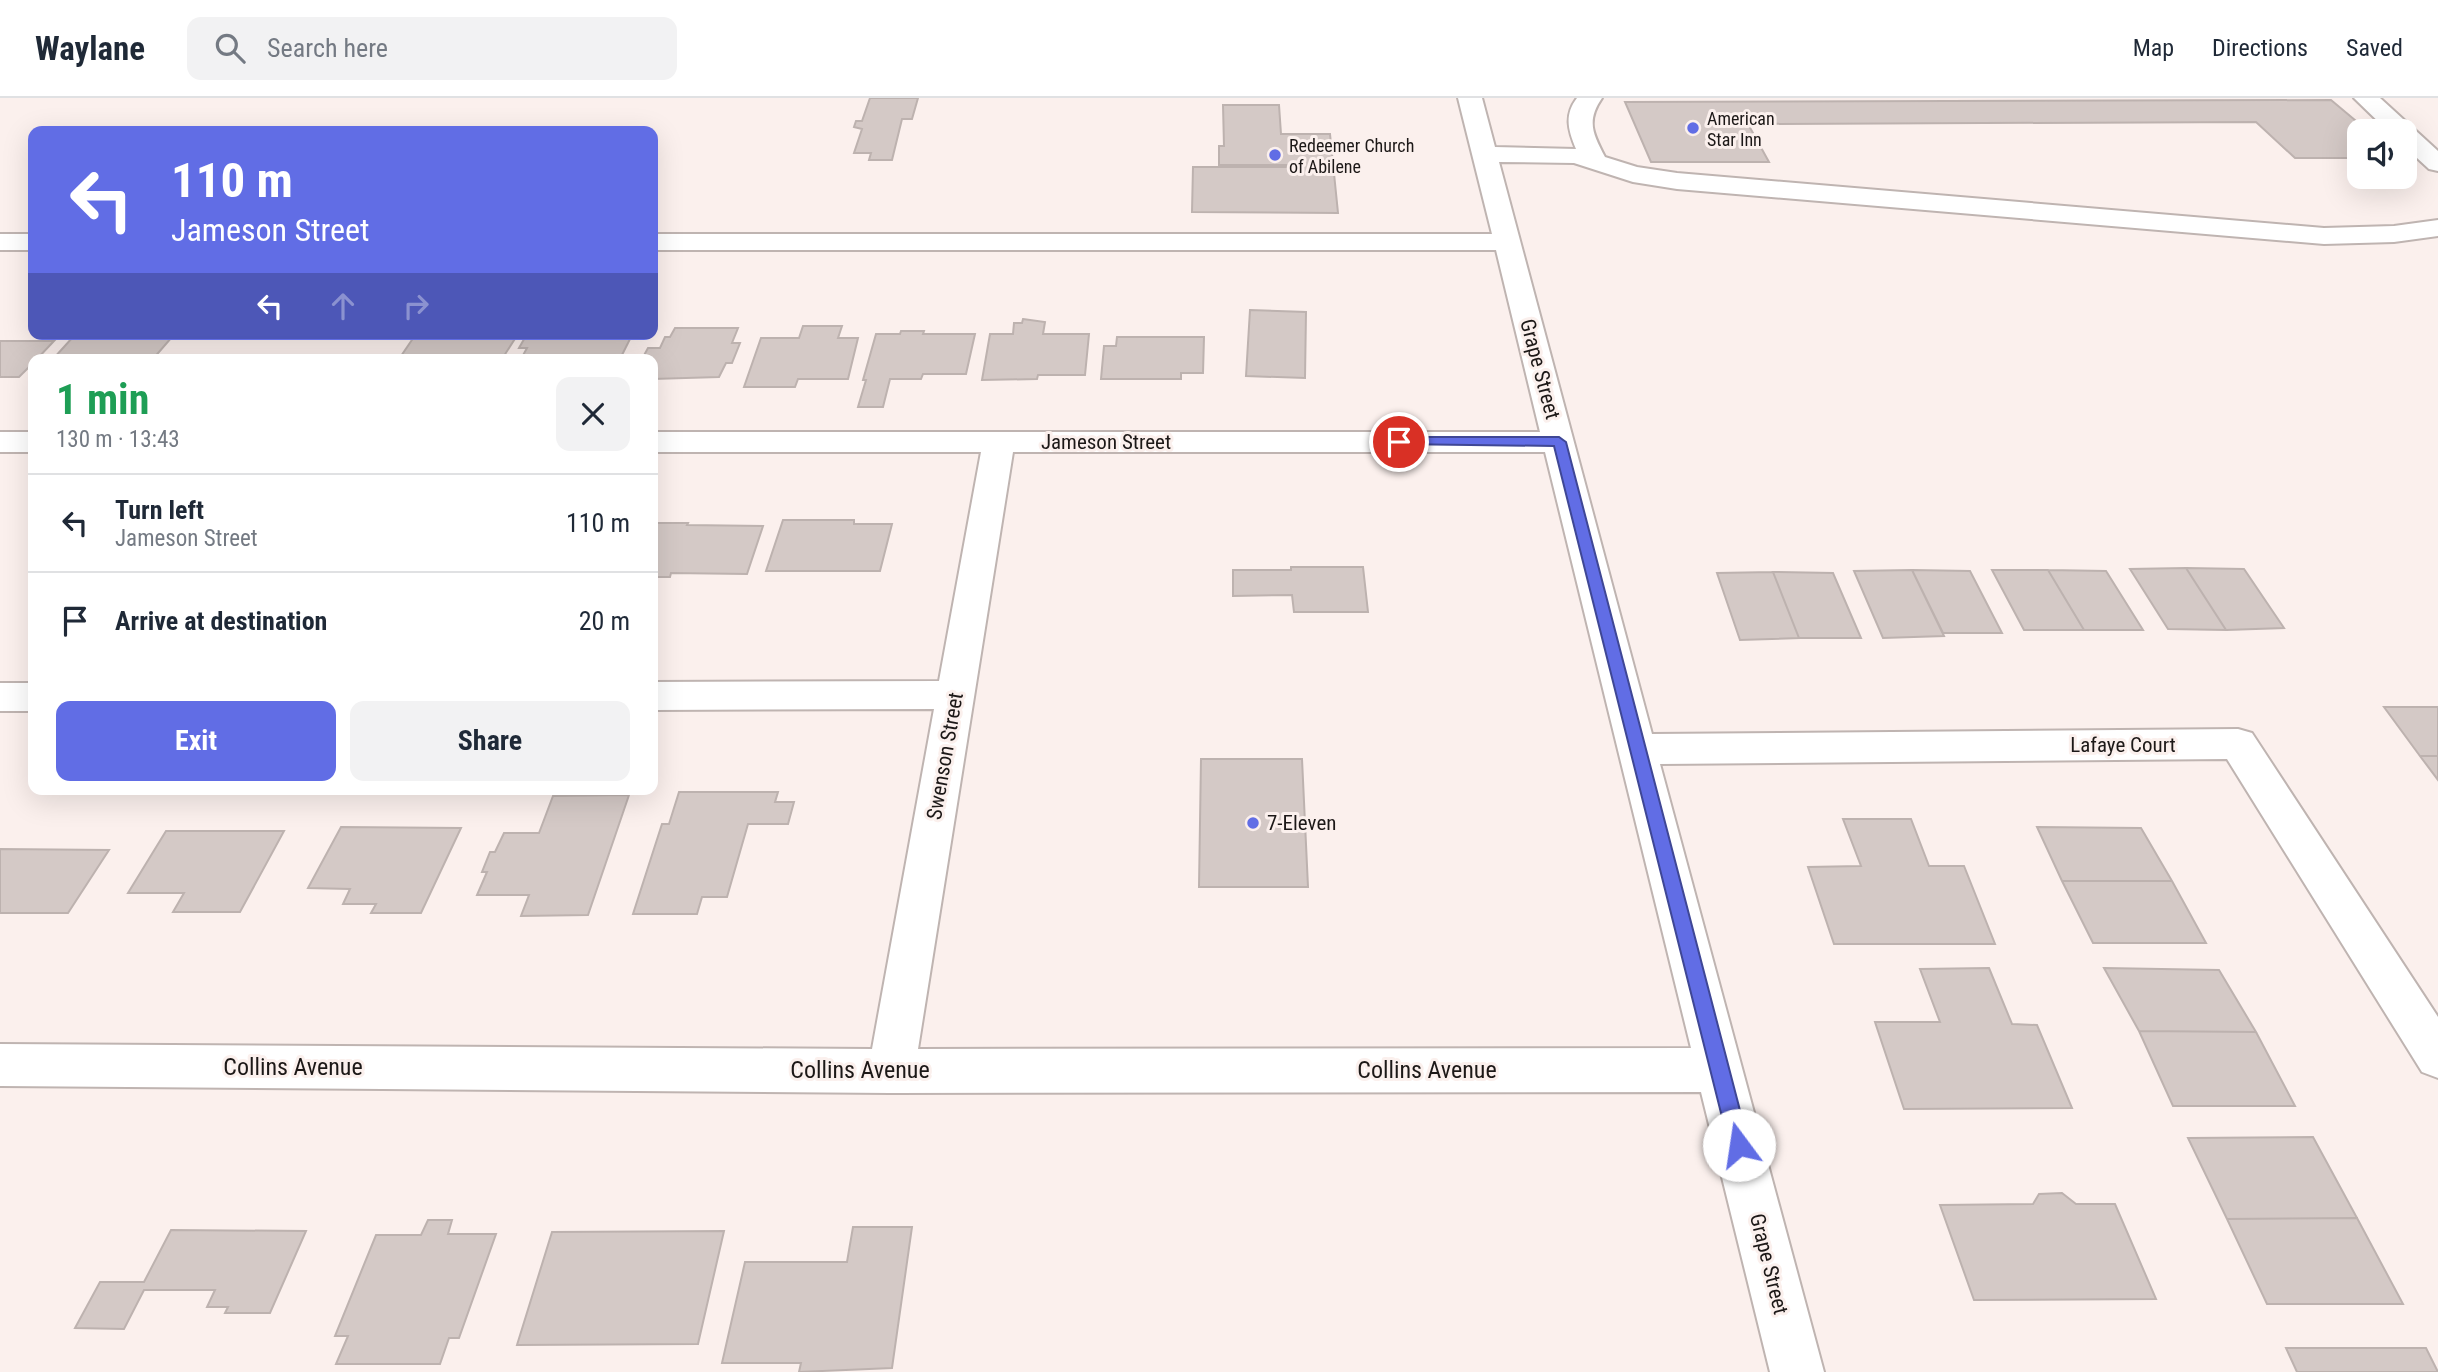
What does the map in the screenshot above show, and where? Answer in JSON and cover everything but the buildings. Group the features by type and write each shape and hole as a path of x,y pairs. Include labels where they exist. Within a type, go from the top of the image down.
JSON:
{"street":[{"name":"Grape Street","path":"1471,98 1797,1372"},
{"path":"1590,98 1583,104 1579,118 1584,141 1596,163"},
{"path":"2366,98 2389,119"},
{"path":"2417,144 2438,163"},
{"path":"1485,154 1576,156 1633,174 1677,181 2310,235 2394,234 2438,228"},
{"path":"0,242 28,242"},
{"path":"658,242 1508,242"},
{"path":"0,442 28,442"},
{"name":"Jameson Street","path":"658,442 1559,442"},
{"name":"Swenson Street","path":"891,1070 999,442"},
{"path":"658,696 955,695"},
{"path":"0,697 28,697"},
{"name":"Lafaye Court","path":"1637,749 2238,744 2438,1057"},
{"name":"Collins Avenue","path":"0,1065 891,1070 1719,1070"}],"place":[{"name":"American Star Inn","path":"1693,128"},
{"name":"Redeemer Church of Abilene","path":"1275,155"},
{"name":"7-Eleven","path":"1253,823"}],"route":[{"path":"1399,442 1559,442 1739,1145"}]}
